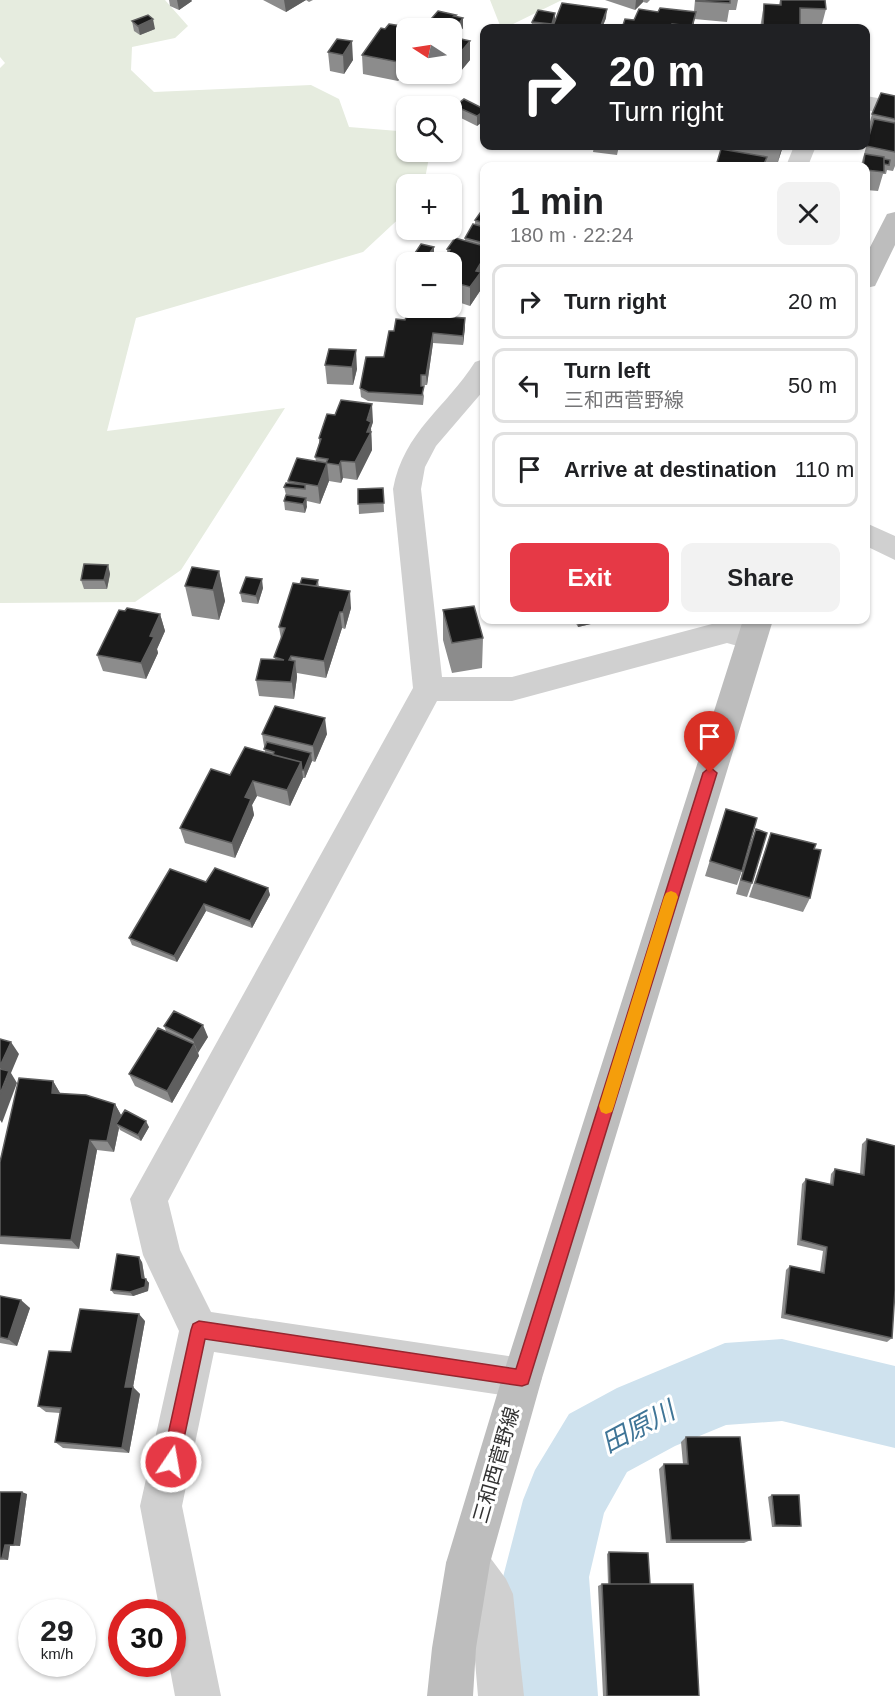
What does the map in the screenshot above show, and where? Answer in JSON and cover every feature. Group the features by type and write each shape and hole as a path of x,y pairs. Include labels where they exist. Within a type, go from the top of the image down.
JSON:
{"main road":[{"path":"870,272 895,219"},
{"name":"三和西菅野線","path":"450,1696 454,1648 468,1563 522,1378 755,629"}],"street":[{"path":"870,104 895,108"},
{"path":"198,1696 161,1506 199,1330 162,1256 150,1199 428,689 407,489 411,467 426,440 480,378"},
{"path":"870,536 895,549"},
{"path":"428,689 512,689 727,631 755,629"},
{"path":"199,1330 522,1378"},
{"path":"468,1563 491,1594 501,1696"}],"shaded area":[{"path":"0,0 165,0 188,26 175,38 132,47 131,70 154,92 311,85 339,99 349,127 396,131 396,162 428,162 426,174 396,174 396,221 363,252 136,318 107,431 285,408 181,570 135,602 0,603 0,68 5,63 0,57"},
{"path":"490,0 562,0 513,24 499,24"}],"building":[{"path":"730,0 730,3 696,1"},
{"path":"781,0 825,0 826,9 800,8 800,24 763,24 764,4 781,5"},
{"path":"562,3 607,9 601,24 554,24"},
{"path":"660,8 696,12 693,24 623,24 625,19 634,20 639,9 658,12"},
{"path":"538,10 555,13 552,24 532,22"},
{"path":"438,11 463,18 462,19 432,18"},
{"path":"148,15 153,19 138,26 132,21"},
{"path":"389,24 396,25 396,62 362,55 381,28 385,29"},
{"path":"337,39 352,41 343,55 328,52"},
{"path":"462,39 470,41 462,51"},
{"path":"881,93 895,96 895,119 872,114"},
{"path":"464,99 480,107 480,114 477,116 462,109 462,101"},
{"path":"874,119 895,123 895,152 870,147 870,132"},
{"path":"721,150 767,157 765,162 717,162"},
{"path":"865,154 884,157 884,172 870,170 870,162 864,162"},
{"path":"884,159 890,160 889,165 884,164"},
{"path":"473,224 480,226 480,242 465,238"},
{"path":"454,240 480,245 480,264 476,271 480,273 470,287 462,285 462,252 449,252 450,250 447,249"},
{"path":"421,244 434,247 430,252 416,252"},
{"path":"406,318 465,318 463,336 433,333 426,375 421,375 421,386 424,386 422,395 368,392 360,388 366,357 384,357 389,331 394,331 396,319 405,320"},
{"path":"329,349 356,350 352,367 325,365"},
{"path":"341,400 372,404 367,420 371,422 367,432 371,432 355,462 341,461 339,465 326,463 328,459 315,457 327,414 335,415"},
{"path":"297,458 327,463 318,486 288,481"},
{"path":"286,483 305,485 305,489 284,487"},
{"path":"383,488 384,503 358,504 358,489"},
{"path":"286,495 306,498 303,504 284,501"},
{"path":"84,564 108,565 104,580 81,580"},
{"path":"192,567 219,571 213,590 185,586"},
{"path":"246,577 262,579 256,596 240,593"},
{"path":"302,578 318,580 316,586 300,584"},
{"path":"293,583 350,591 343,612 340,612 324,661 291,656 289,660 295,661 291,682 256,680 261,659 284,660 274,657 285,628 279,627"},
{"path":"474,606 483,638 452,643 443,610"},
{"path":"127,608 160,614 150,636 154,637 141,663 97,655 119,610 125,611"},
{"path":"275,706 325,718 313,746 262,734"},
{"path":"267,742 311,753 304,770 302,770 301,762 273,755 274,752 264,749"},
{"path":"245,747 301,762 287,790 253,781 245,797 251,799 232,843 180,828 211,769 230,775"},
{"path":"726,809 757,818 742,871 710,861"},
{"path":"756,829 767,833 752,883 741,880"},
{"path":"771,833 816,844 814,849 821,850 810,898 755,883"},
{"path":"215,868 268,888 250,921 204,904 174,956 129,938 170,869 206,882"},
{"path":"174,1011 203,1025 193,1040 164,1026"},
{"path":"158,1028 194,1044 167,1091 129,1074"},
{"path":"0,1039 11,1042 0,1066"},
{"path":"0,1069 9,1071 0,1094"},
{"path":"19,1078 53,1081 52,1093 86,1095 115,1104 107,1141 90,1140 71,1240 0,1236 0,1162"},
{"path":"125,1110 146,1121 138,1135 116,1124"},
{"path":"867,1139 895,1146 895,1290 892,1338 785,1314 790,1266 824,1273 827,1247 801,1240 806,1179 833,1185 835,1169 864,1175"},
{"path":"117,1254 139,1257 142,1278 146,1279 145,1287 130,1292 111,1290"},
{"path":"0,1296 21,1300 8,1339 0,1337"},
{"path":"80,1309 139,1314 125,1387 133,1387 122,1448 55,1442 61,1408 38,1406 49,1351 71,1352"},
{"path":"686,1437 740,1437 751,1540 671,1540 664,1464 688,1464"},
{"path":"0,1492 22,1492 14,1545 5,1545 2,1558 0,1558"},
{"path":"772,1495 799,1495 801,1526 775,1525"},
{"path":"609,1552 648,1553 650,1584 610,1584"},
{"path":"602,1584 693,1584 699,1696 607,1696"}],"waterway":[{"name":"田原川","path":"553,1696 546,1577 565,1500 598,1443 646,1417 725,1384 782,1380 895,1407"}],"slow traffic":[{"path":"606,1106 671,897"}],"route":[{"path":"171,1462 199,1330 522,1378 710,773"}]}
